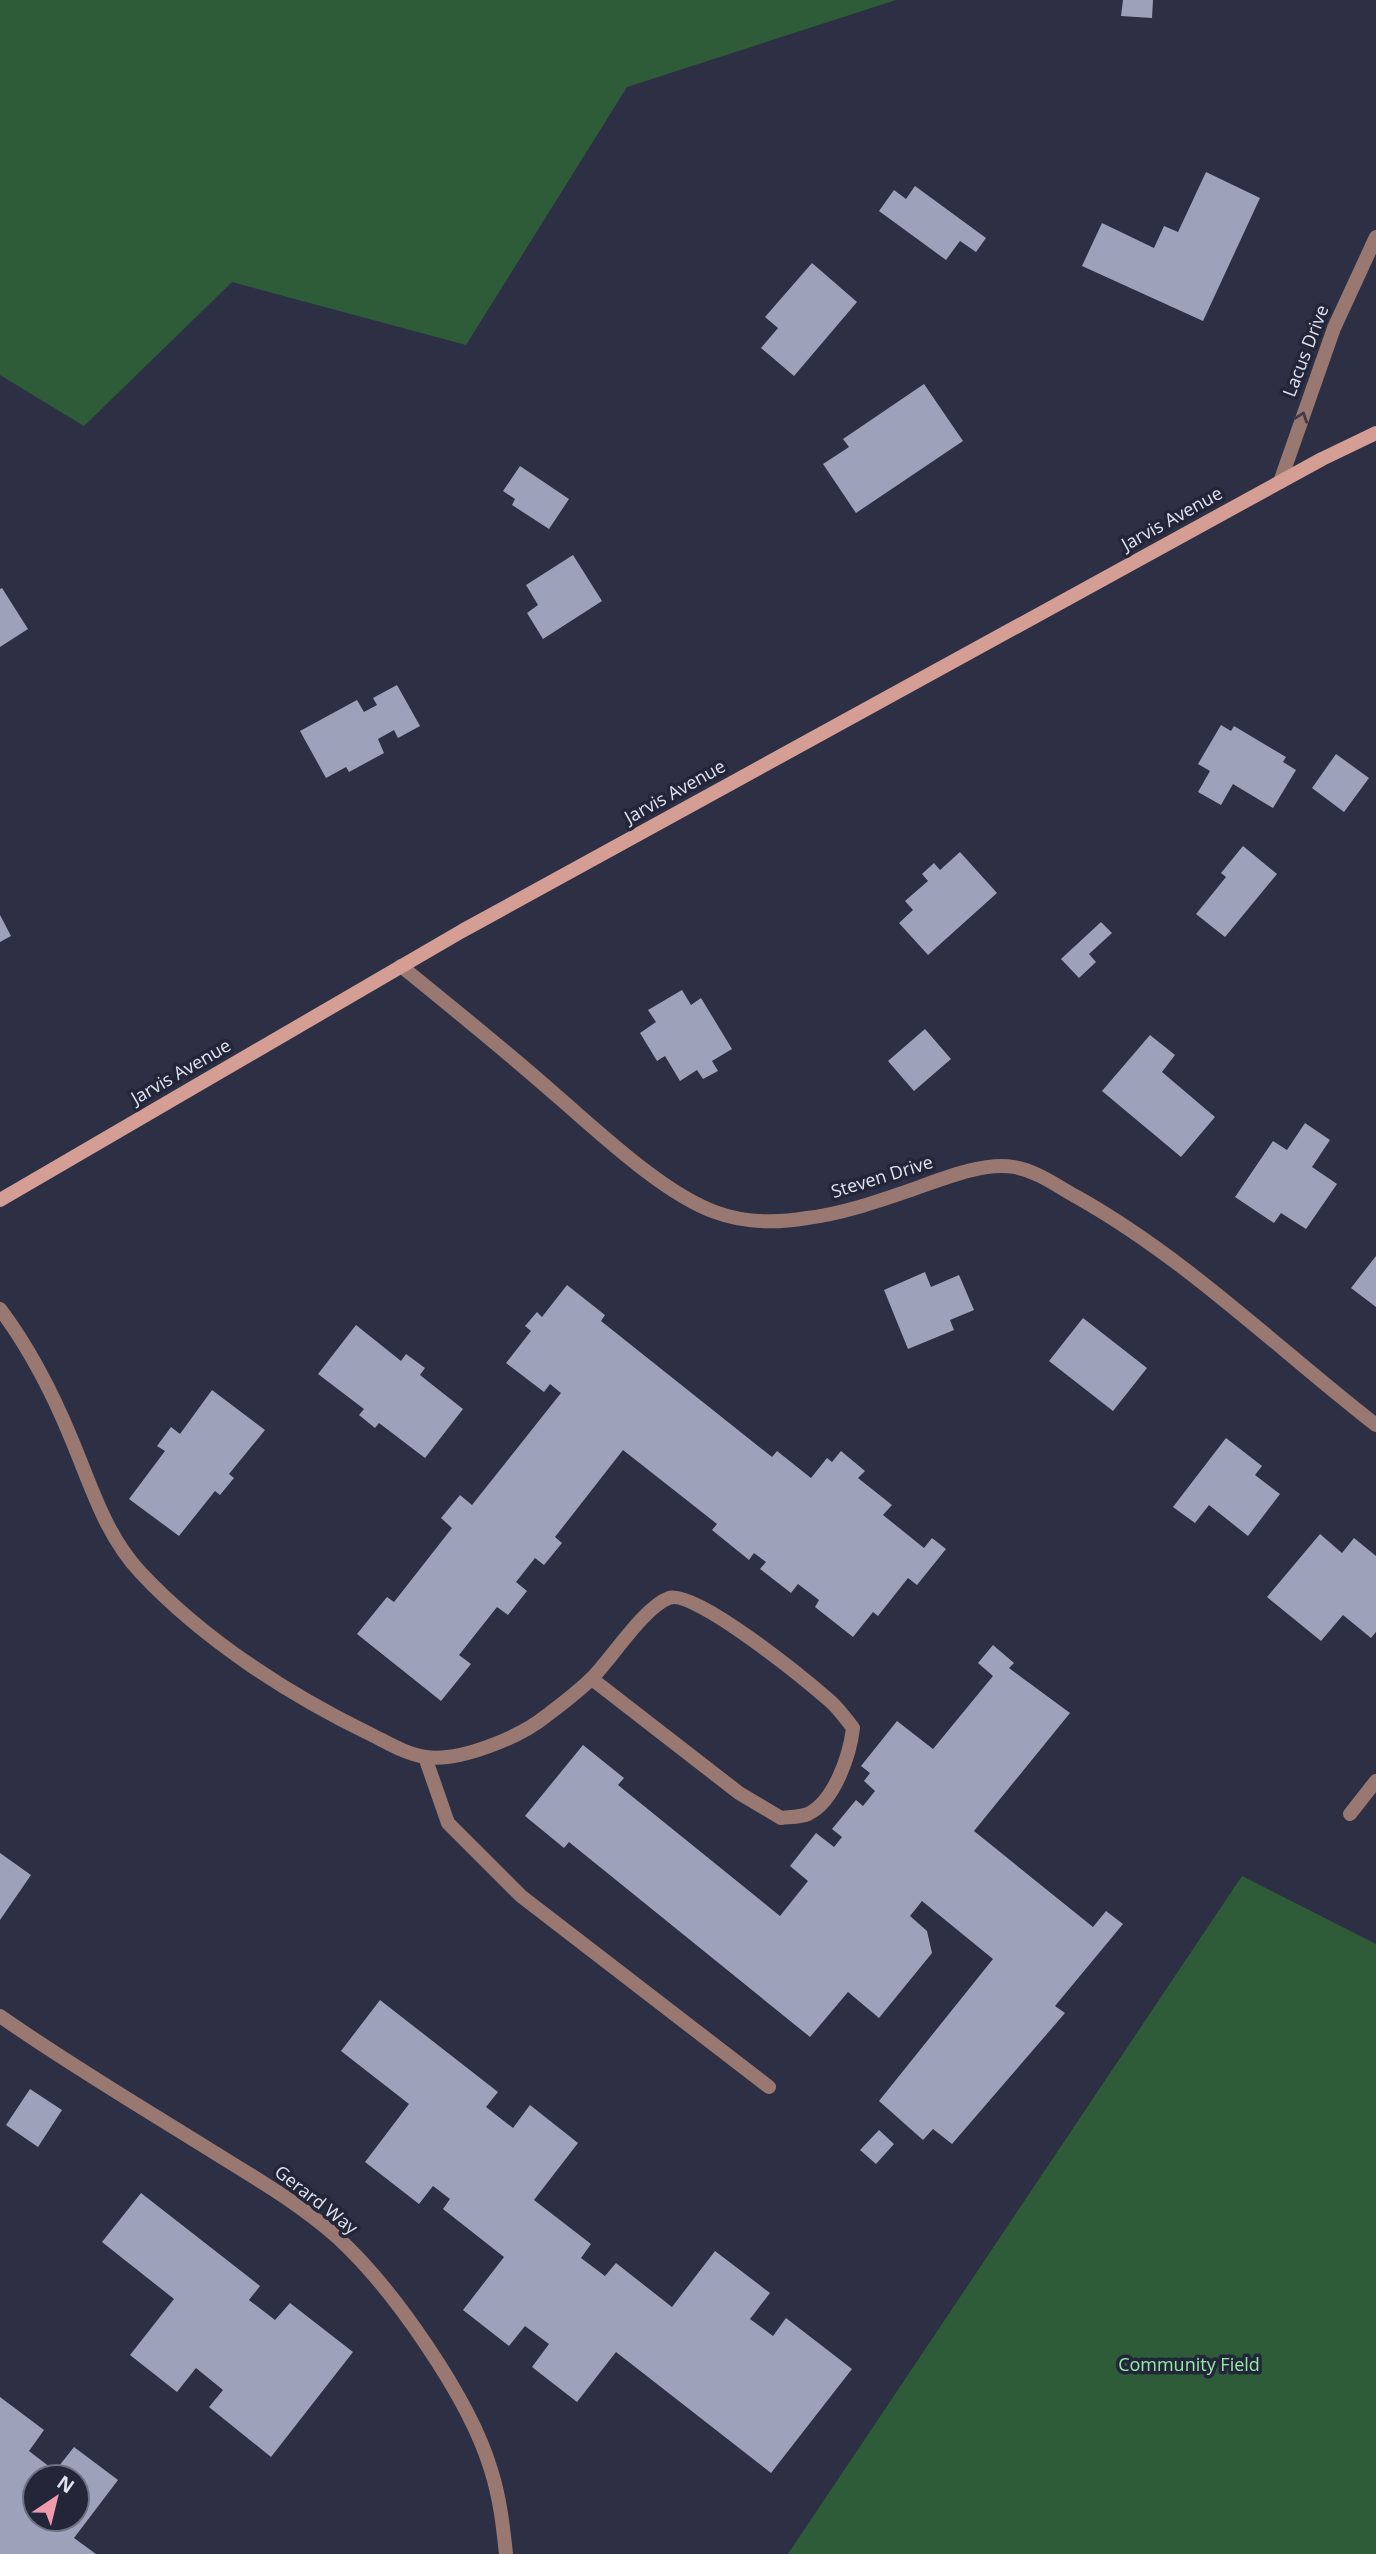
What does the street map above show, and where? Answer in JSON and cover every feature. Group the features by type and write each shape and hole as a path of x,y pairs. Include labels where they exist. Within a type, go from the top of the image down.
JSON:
{"street":[{"name":"Lacus Drive","path":"1280,482 1334,328 1376,237"},
{"name":"Jarvis Avenue","path":"0,1200 401,966 1280,482 1376,433"},
{"name":"Steven Drive","path":"401,966 602,1135 693,1202 717,1213 776,1222 844,1210 979,1170 1013,1167 1033,1173 1151,1243 1213,1289 1376,1425"},
{"path":"0,1309 43,1374 106,1522 120,1549 140,1573 234,1653 283,1686 358,1729 425,1758 459,1757 495,1743 543,1719 592,1679 649,1612 670,1597 685,1598 731,1624 832,1703 853,1728 850,1754 827,1796 808,1814 781,1818 739,1793 592,1679"},
{"path":"425,1758 448,1822 521,1896 769,2087"},
{"path":"1350,1814 1376,1781"},
{"name":"Gerard Way","path":"0,2016 294,2204 338,2238 360,2261 419,2336 472,2423 491,2469 501,2511 506,2554"}],"green space":[{"path":"0,0 896,0 627,87 466,345 232,282 84,426 0,375"},
{"name":"Community Field","path":"1242,1876 1376,1944 1376,2554 788,2554"}],"building":[{"path":"1123,0 1153,0 1152,18 1121,16"},
{"path":"1206,172 1260,198 1203,321 1082,266 1102,223 1154,248 1164,226 1178,232"},
{"path":"915,186 986,238 976,252 960,241 946,260 879,211 894,190 906,199"},
{"path":"812,263 857,302 794,376 761,348 778,328 765,317"},
{"path":"924,384 963,441 856,513 823,464 849,447 843,439"},
{"path":"520,466 569,499 549,529 512,505 515,499 503,491"},
{"path":"573,555 602,601 543,639 527,613 538,605 526,585"},
{"path":"2,588 28,629 0,647 0,589"},
{"path":"397,685 420,726 398,738 394,730 378,739 384,753 349,772 346,767 326,778 300,731 357,700 364,712 377,705 373,698"},
{"path":"1221,725 1231,731 1234,726 1286,757 1283,762 1296,770 1273,808 1233,784 1221,805 1198,792 1210,771 1198,764"},
{"path":"1336,754 1369,778 1344,812 1312,788"},
{"path":"1243,846 1277,874 1225,937 1196,914 1226,877 1221,873"},
{"path":"960,852 997,893 928,955 899,923 913,910 905,901 928,881 922,874 934,863 940,870"},
{"path":"0,915 11,936 0,942"},
{"path":"1101,922 1112,933 1089,954 1096,962 1079,978 1061,959"},
{"path":"682,990 691,1005 701,998 732,1049 712,1061 718,1071 703,1079 697,1070 680,1081 665,1056 657,1061 640,1033 656,1022 648,1010"},
{"path":"925,1029 951,1059 914,1091 888,1061"},
{"path":"1150,1035 1175,1055 1162,1072 1215,1117 1181,1157 1102,1091"},
{"path":"1305,1123 1330,1140 1312,1167 1337,1184 1306,1229 1281,1213 1274,1223 1235,1197 1273,1141 1287,1150"},
{"path":"1376,1256 1376,1307 1351,1288"},
{"path":"925,1272 931,1287 959,1275 974,1310 950,1320 954,1330 908,1349 884,1290"},
{"path":"567,1285 605,1315 601,1321 772,1457 777,1451 811,1478 827,1458 832,1462 841,1451 865,1471 858,1478 892,1505 883,1515 924,1548 932,1538 946,1549 917,1585 908,1578 878,1616 873,1612 853,1637 815,1607 819,1600 798,1584 791,1593 760,1569 766,1562 754,1553 749,1560 712,1530 717,1524 623,1450 555,1537 562,1543 544,1565 535,1558 516,1582 527,1591 508,1615 497,1607 459,1655 471,1664 441,1701 357,1634 387,1597 394,1602 452,1528 441,1518 460,1495 472,1505 561,1393 550,1384 544,1392 506,1363 531,1331 525,1326 537,1312 542,1317"},
{"path":"1083,1318 1147,1368 1113,1411 1049,1361"},
{"path":"356,1325 401,1361 406,1354 425,1368 420,1375 463,1409 425,1458 379,1423 375,1428 359,1415 364,1409 318,1374"},
{"path":"212,1390 265,1430 229,1474 234,1478 220,1495 215,1491 179,1536 129,1499 165,1451 157,1446 171,1427 180,1434"},
{"path":"1226,1438 1262,1466 1255,1475 1280,1494 1248,1536 1209,1505 1195,1523 1173,1507"},
{"path":"1320,1534 1342,1553 1354,1538 1376,1556 1376,1632 1371,1638 1343,1615 1321,1641 1267,1597"},
{"path":"993,1645 1014,1663 1009,1668 1070,1713 974,1831 1093,1927 1106,1911 1123,1924 1055,2006 1065,2013 952,2144 933,2129 923,2140 879,2101 993,1959 922,1901 910,1916 927,1931 932,1953 879,2018 848,1992 810,2037 569,1842 564,1848 525,1816 583,1745 624,1778 618,1785 780,1916 808,1881 790,1866 816,1833 834,1847 842,1837 832,1829 856,1800 863,1806 875,1791 864,1781 870,1773 861,1766 897,1721 933,1749 993,1676 978,1663"},
{"path":"0,1853 31,1875 0,1920"},
{"path":"380,2000 498,2092 486,2107 513,2128 530,2105 578,2143 534,2200 591,2244 581,2258 605,2276 616,2263 672,2307 715,2251 770,2293 750,2319 773,2336 786,2318 852,2369 771,2473 616,2352 577,2402 532,2367 549,2344 525,2326 509,2346 463,2310 504,2257 443,2209 450,2199 433,2186 419,2204 365,2162 409,2104 341,2051"},
{"path":"30,2089 62,2110 38,2147 6,2125"},
{"path":"879,2130 894,2144 876,2164 860,2150"},
{"path":"141,2193 260,2286 249,2300 275,2320 290,2303 353,2352 271,2457 209,2407 223,2390 196,2368 177,2392 130,2355 174,2299 102,2242"},
{"path":"0,2397 44,2430 29,2451 45,2463 21,2463 21,2533 78,2533 74,2538 96,2554 0,2554"},
{"path":"74,2447 118,2480 91,2516 91,2463 61,2463"}]}
